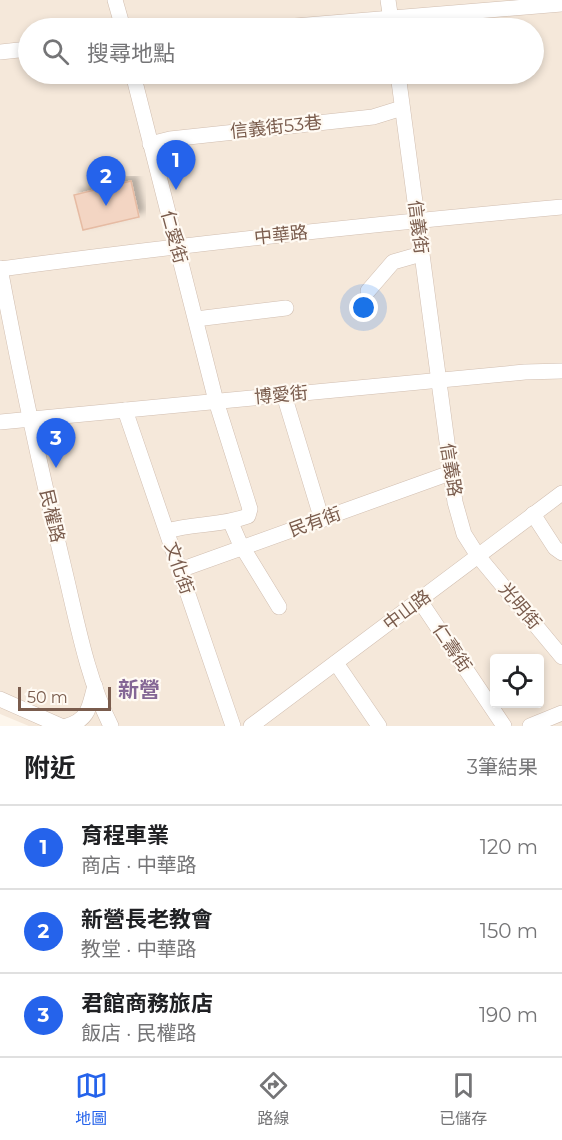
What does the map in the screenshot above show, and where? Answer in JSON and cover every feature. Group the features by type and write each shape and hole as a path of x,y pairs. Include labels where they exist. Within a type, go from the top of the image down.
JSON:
{"street":[{"path":"115,0 120,18"},
{"path":"388,0 391,18"},
{"path":"443,18 562,4"},
{"path":"0,52 18,50"},
{"name":"仁愛街","path":"135,84 216,401 250,509 248,516 231,522"},
{"name":"信義街","path":"399,84 438,380"},
{"name":"信義街53巷","path":"150,144 170,139 373,117 402,108"},
{"name":"中華路","path":"0,269 176,246 562,207"},
{"path":"368,291 393,262 421,254"},
{"name":"民權路","path":"0,269 29,420 78,625 95,686 111,726"},
{"path":"196,319 286,308"},
{"name":"博愛街","path":"0,422 525,372 562,371"},
{"name":"信義路","path":"438,380 455,502 465,534 478,556"},
{"path":"284,395 322,520"},
{"name":"文化街","path":"125,410 232,726"},
{"name":"民有街","path":"180,570 450,473"},
{"name":"中山路","path":"251,726 268,721 336,663 562,493"},
{"path":"533,514 555,548 562,553"},
{"path":"167,531 186,525 231,522 242,548 279,607"},
{"name":"光明街","path":"478,556 562,657"},
{"name":"仁壽街","path":"420,601 504,726"},
{"path":"336,663 379,726"},
{"path":"67,726 81,721 85,716 95,686"},
{"path":"0,699 61,726"},
{"path":"530,726 562,713"}],"shaded area":[{"path":"0,0 562,0 562,726 29,726 0,714"}],"building":[{"path":"131,181 139,217 83,230 74,195"}],"place":[{"name":"育程車業","path":"176,190"},
{"name":"新營長老教會","path":"106,206"},
{"name":"君館商務旅店","path":"56,468"}],"district":[{"name":"新營","path":"139,689"}]}
